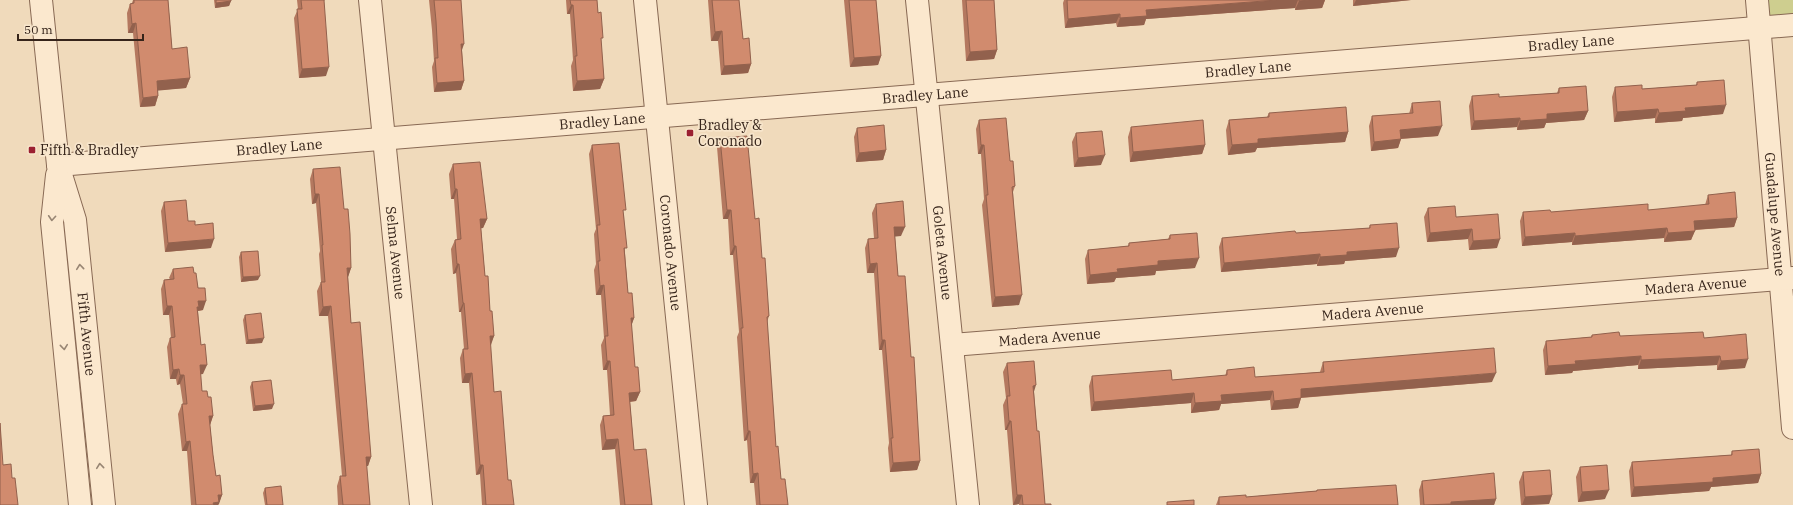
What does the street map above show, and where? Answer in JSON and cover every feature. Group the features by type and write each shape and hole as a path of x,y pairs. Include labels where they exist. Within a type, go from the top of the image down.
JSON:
{"street":[{"name":"Fifth Avenue","path":"41,0 58,165 75,220 104,505"},
{"name":"Selma Avenue","path":"370,0 421,505"},
{"name":"Coronado Avenue","path":"645,0 696,505"},
{"name":"Goleta Avenue","path":"916,0 968,505"},
{"name":"Guadalupe Avenue","path":"1757,0 1787,278 1793,428"},
{"name":"Bradley Lane","path":"58,165 1793,25"},
{"name":"Fifth Avenue","path":"58,165 52,222 80,505"},
{"name":"Madera Avenue","path":"952,345 1787,278"}],"green space":[{"path":"1757,0 1793,0 1793,25 1760,28"}],"building":[{"path":"134,0 168,0 172,49 187,47 190,78 157,81 158,96 143,98 136,23 132,24 130,4 134,3"},
{"path":"216,0 231,0 231,1 216,3"},
{"path":"301,0 324,0 329,67 302,69 297,9 302,9"},
{"path":"434,0 461,0 464,44 461,44 464,81 437,83 435,58 438,58"},
{"path":"570,0 597,0 598,13 601,12 604,79 577,81 575,56 577,56 573,5 571,5"},
{"path":"712,0 739,0 743,39 749,38 751,64 724,66 722,31 715,32"},
{"path":"849,0 876,0 881,56 854,58"},
{"path":"966,0 994,0 997,50 970,52"},
{"path":"1067,0 1277,0 1146,10 1147,16 1120,18 1120,14 1068,19"},
{"path":"1724,80 1726,105 1685,108 1686,111 1659,113 1658,109 1617,112 1615,87 1642,85 1642,89 1697,85 1697,82"},
{"path":"1586,86 1588,111 1547,114 1547,119 1520,121 1520,118 1474,121 1472,96 1499,94 1499,97 1559,93 1559,88"},
{"path":"1440,101 1442,126 1400,130 1401,139 1374,142 1372,116 1413,113 1412,103"},
{"path":"1346,107 1348,132 1258,139 1258,143 1232,145 1229,120 1269,117 1269,113"},
{"path":"1006,118 1010,161 1013,161 1015,186 1012,187 1022,295 995,297 986,195 988,195 984,145 981,145 979,120"},
{"path":"1203,120 1205,145 1133,152 1131,127"},
{"path":"884,125 886,150 859,153 857,128"},
{"path":"1102,131 1105,155 1078,158 1076,133"},
{"path":"747,136 755,219 759,218 762,258 765,258 769,316 767,317 776,447 778,446 781,479 785,479 788,505 760,505 758,473 753,474 750,431 748,431 741,328 743,328 736,246 734,246 731,210 727,210 720,138"},
{"path":"619,143 626,210 623,210 627,248 624,248 628,293 632,293 634,318 631,318 635,367 638,367 640,392 629,393 634,450 646,449 652,505 625,505 618,439 606,440 603,416 614,415 610,361 607,361 605,336 608,336 604,285 600,286 598,261 600,261 597,225 600,225 592,145"},
{"path":"480,162 487,219 480,219 485,276 488,276 490,311 492,311 494,336 490,336 494,392 501,391 508,480 511,480 514,505 486,505 483,465 480,465 472,373 465,374 463,349 468,349 464,303 459,264 457,264 455,240 461,239 457,189 455,189 453,164"},
{"path":"340,167 344,209 348,209 350,234 351,268 347,268 351,323 360,322 371,457 366,457 370,505 343,505 340,476 346,476 331,306 323,307 321,282 325,282 323,245 319,194 315,194 313,169"},
{"path":"1735,192 1737,218 1694,221 1695,231 1668,233 1667,228 1575,236 1575,233 1525,237 1523,212 1550,210 1551,212 1648,204 1648,210 1709,204 1708,195"},
{"path":"186,200 188,221 195,221 195,225 213,223 214,239 168,243 164,202"},
{"path":"903,201 905,227 894,227 898,276 905,276 911,357 914,357 920,461 893,463 891,438 893,438 885,340 882,340 877,263 870,264 868,239 878,238 876,204"},
{"path":"1455,206 1456,217 1498,214 1500,239 1473,241 1472,229 1430,233 1428,208"},
{"path":"1397,223 1399,248 1347,252 1347,255 1320,257 1320,254 1224,263 1222,238 1295,231 1296,233 1370,228 1370,225"},
{"path":"1197,233 1199,258 1158,261 1158,265 1117,269 1118,272 1090,275 1088,250 1129,246 1129,243 1170,239 1170,235"},
{"path":"258,251 260,276 243,277 241,252"},
{"path":"193,267 194,273 196,273 198,288 205,288 206,301 198,301 199,307 197,307 201,345 205,344 207,365 200,365 202,391 207,391 208,397 211,397 213,416 209,416 213,455 216,476 220,475 222,495 218,495 219,502 213,503 214,505 196,505 190,441 186,442 182,404 187,404 184,375 180,375 179,369 173,370 170,338 175,337 172,306 167,306 164,280 174,279 173,269"},
{"path":"261,313 264,338 248,340 245,315"},
{"path":"1619,332 1620,336 1703,332 1704,338 1746,334 1748,359 1721,361 1720,356 1641,360 1641,356 1575,361 1576,364 1548,366 1546,341 1592,337 1592,335"},
{"path":"1494,348 1496,373 1301,389 1301,398 1274,401 1273,391 1221,395 1222,401 1195,403 1194,393 1094,402 1092,376 1171,370 1172,380 1227,375 1227,370 1254,367 1255,377 1324,372 1323,362"},
{"path":"1034,361 1036,385 1033,386 1037,431 1039,431 1045,504 1051,505 1023,505 1022,495 1017,495 1011,421 1009,421 1007,396 1010,396 1007,363"},
{"path":"271,380 274,404 255,406 252,382"},
{"path":"0,423 3,465 11,464 12,478 15,478 18,505 0,505"},
{"path":"1759,449 1761,474 1713,478 1713,482 1634,487 1632,462 1732,455 1732,451"},
{"path":"1607,465 1609,490 1582,492 1580,467"},
{"path":"1550,470 1552,495 1525,497 1523,472"},
{"path":"1494,473 1496,499 1451,502 1451,504 1424,505 1422,481"},
{"path":"1396,485 1398,505 1219,505 1219,497 1246,495 1246,497 1317,490"},
{"path":"281,486 283,505 267,505 265,488"},
{"path":"1194,500 1194,505 1167,505 1167,502"}],"place":[{"name":"Bradley & Coronado","path":"690,133"},
{"name":"Fifth & Bradley","path":"32,150"}]}
